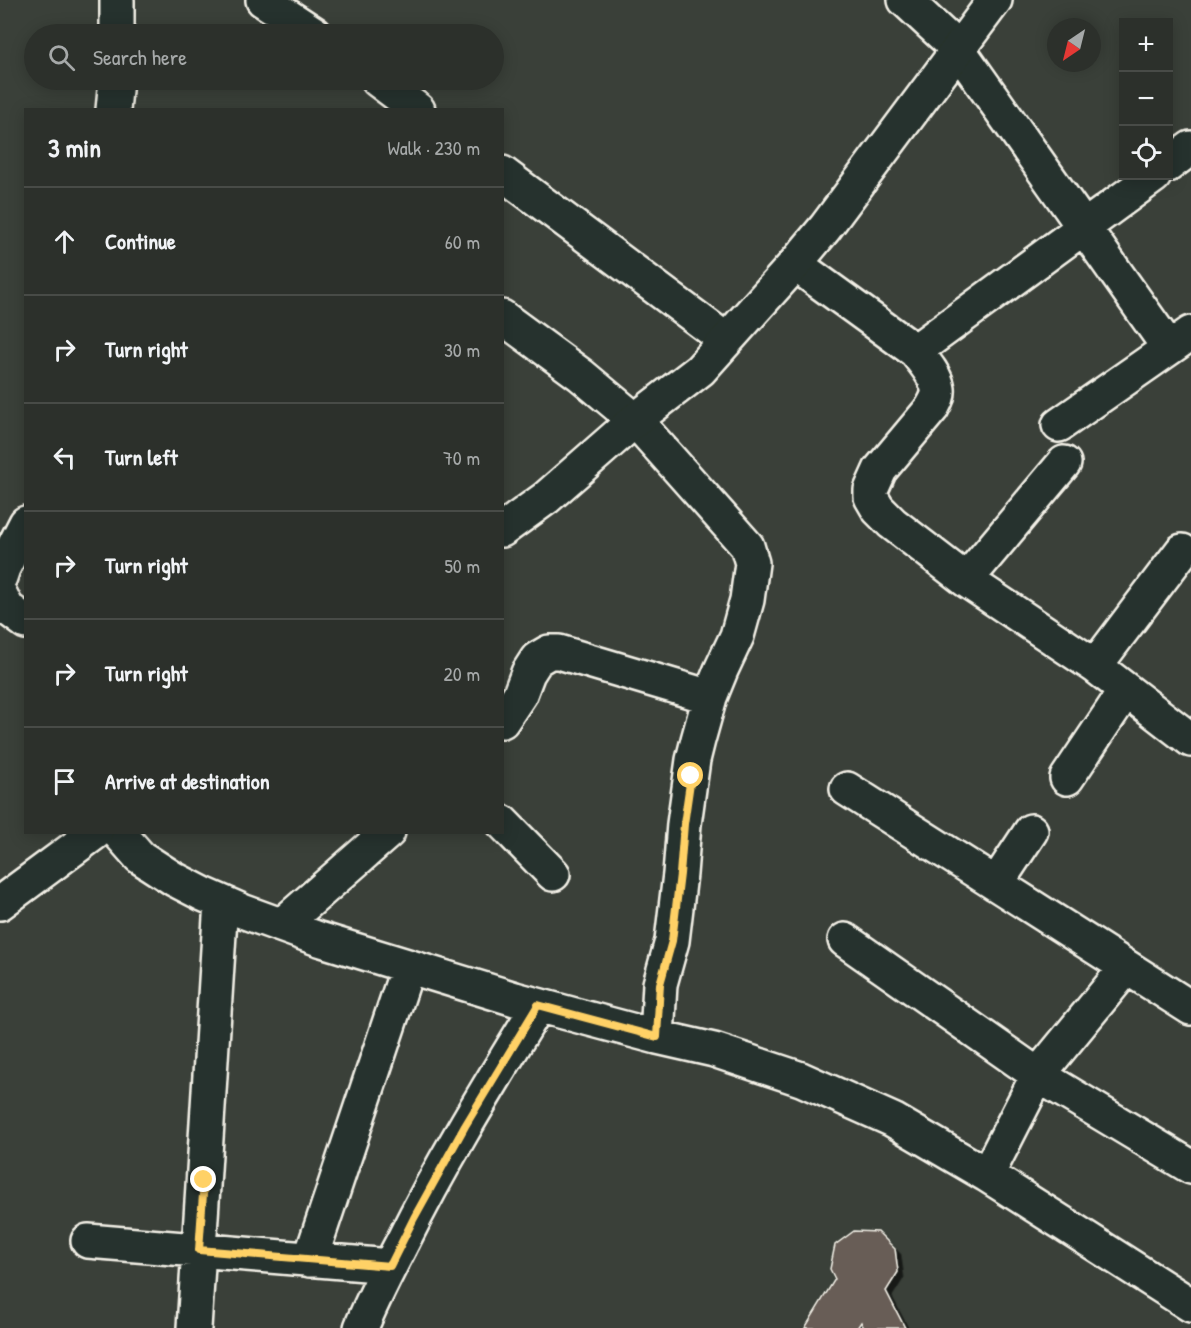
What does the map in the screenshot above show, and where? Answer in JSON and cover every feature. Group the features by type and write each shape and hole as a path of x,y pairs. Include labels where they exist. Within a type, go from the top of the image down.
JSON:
{"street":[{"path":"117,0 117,24"},
{"path":"263,0 300,24"},
{"path":"905,0 958,49 1084,227 1180,341 1059,425"},
{"path":"504,529 546,498 634,420 700,370 825,228 995,0"},
{"path":"113,108 115,90"},
{"path":"391,90 415,108"},
{"path":"1173,161 1191,148"},
{"path":"504,174 726,340"},
{"path":"915,351 1149,180"},
{"path":"795,264 915,351 934,378 938,388 937,398 932,408 880,470 871,490 871,497 878,509 892,523 966,580 1095,666 1191,740"},
{"path":"504,321 581,375 634,420 747,546 752,563 747,600 737,636 710,697 698,740 688,792 672,941 660,984 657,1037"},
{"path":"966,580 1064,463"},
{"path":"0,578 24,527"},
{"path":"1095,666 1182,551"},
{"path":"0,594 7,608 24,621"},
{"path":"504,718 520,694 528,673 537,659 549,652 559,652 710,697"},
{"path":"1067,778 1126,690"},
{"path":"847,789 1191,1008"},
{"path":"504,824 553,874"},
{"path":"996,884 1031,831"},
{"path":"0,903 93,834"},
{"path":"120,834 140,857 174,879 221,902 319,939 538,1005 714,1050 801,1079 893,1120 1187,1294"},
{"path":"282,925 386,834"},
{"path":"194,1328 221,902"},
{"path":"845,940 1038,1075 1191,1167"},
{"path":"310,1260 408,967"},
{"path":"987,1175 1038,1075 1126,968"},
{"path":"361,1328 371,1303 414,1218 465,1126 538,1005"},
{"path":"88,1241 390,1266"}],"building":[{"path":"854,1231 878,1232 895,1249 898,1272 886,1291 905,1328 864,1328 861,1322 857,1328 805,1328 835,1279 830,1269 835,1245"}],"route":[{"path":"204,1180 199,1250 390,1266 465,1126 538,1005 657,1037 660,984 672,941 691,776"}]}
